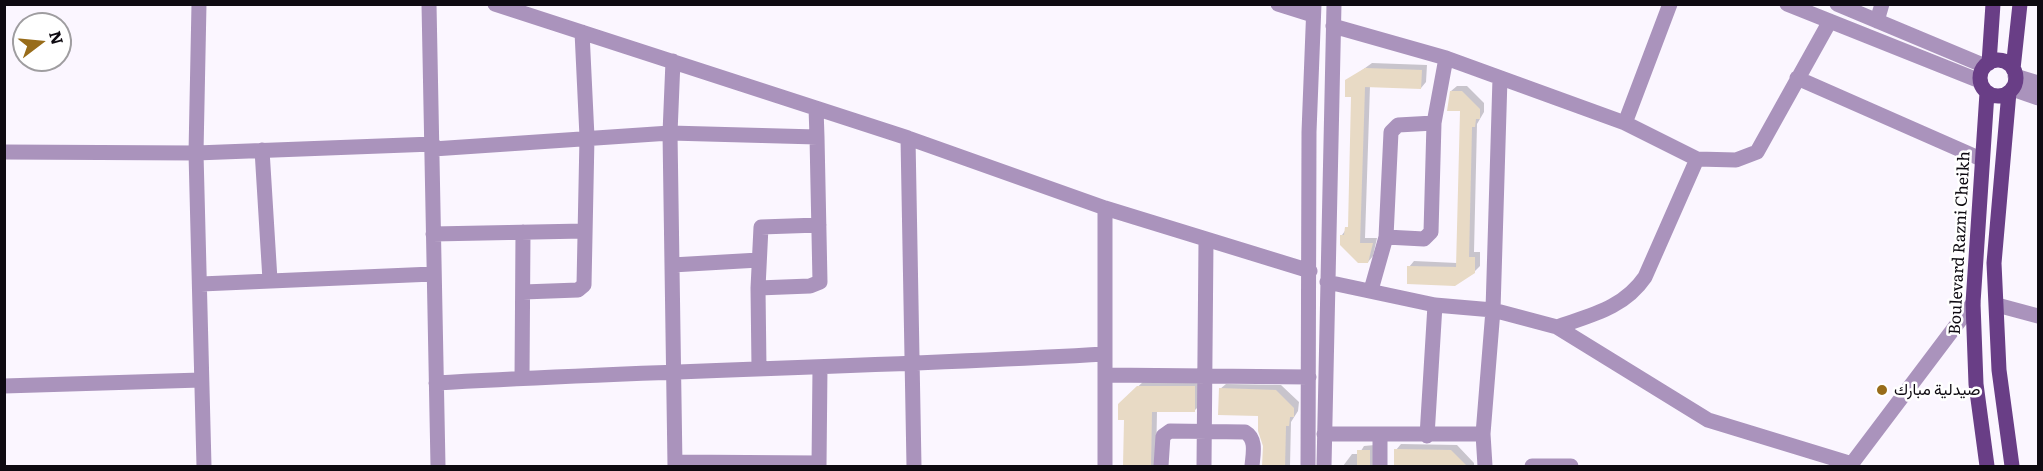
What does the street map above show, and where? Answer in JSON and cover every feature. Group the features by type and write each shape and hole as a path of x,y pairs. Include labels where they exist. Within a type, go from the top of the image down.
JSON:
{"main road":[{"path":"1993,4 1987,64 2002,61 2012,82"},
{"path":"2012,466 1999,370 1994,263 2020,4"},
{"name":"Boulevard Razni Cheikh","path":"1987,64 1973,303 1976,384 1987,466"},
{"path":"1984,87 2001,96 2012,82"}],"street":[{"path":"199,4 196,153 204,466"},
{"path":"429,4 438,466"},
{"path":"495,4 908,138 1105,208 1206,241 1310,271"},
{"path":"1278,4 1314,10 1309,132 1308,466"},
{"path":"1324,466 1334,4"},
{"path":"1625,123 1670,4"},
{"path":"1787,4 1984,87"},
{"path":"1837,4 1987,64"},
{"path":"1877,21 1882,4"},
{"path":"1334,26 1446,58 1625,123 1697,159 1736,160 1757,152 1830,21"},
{"path":"523,292 582,289 587,136 582,32"},
{"path":"1386,237 1424,239 1430,235 1434,123 1446,58"},
{"path":"673,61 670,133 675,464 819,465 820,367"},
{"path":"1485,466 1483,434 1493,310 1500,78"},
{"path":"1797,78 1981,159"},
{"path":"2012,82 2038,83"},
{"path":"2012,82 2038,98"},
{"path":"758,288 817,285 820,278 816,108"},
{"path":"1371,290 1386,237 1391,132 1398,125 1434,123"},
{"path":"4,152 196,153 433,147 587,136 670,133 817,137"},
{"path":"908,138 914,466"},
{"path":"262,150 270,280"},
{"path":"1557,327 1613,308 1635,292 1645,277 1697,159"},
{"path":"1105,208 1105,466"},
{"path":"759,368 759,231 763,226 819,225"},
{"path":"433,234 584,231"},
{"path":"522,378 524,232"},
{"path":"1204,466 1206,241"},
{"path":"672,265 759,260"},
{"path":"201,284 433,274"},
{"path":"1327,282 1435,305 1493,310 1557,327 1708,420 1851,465 1973,303"},
{"path":"1427,436 1435,305"},
{"path":"1997,305 2038,316"},
{"path":"436,383 759,368 912,365 1105,354"},
{"path":"1106,375 1309,377"},
{"path":"4,386 201,380"},
{"path":"1161,466 1162,442 1167,432 1249,435 1253,443 1252,466"},
{"path":"1324,434 1427,436 1483,434"},
{"path":"1380,435 1380,466"},
{"path":"1532,466 1571,466"}],"building":[{"path":"1365,68 1422,70 1421,89 1365,87 1360,243 1373,243 1368,263 1358,263 1340,245 1340,235 1344,235 1345,227 1348,227 1351,97 1345,97 1345,80"},
{"path":"1450,91 1462,91 1480,109 1480,119 1476,119 1475,127 1472,127 1469,257 1475,257 1475,273 1455,286 1407,284 1407,266 1456,267 1460,111 1447,111"},
{"path":"1137,386 1195,386 1195,412 1152,412 1151,466 1123,466 1124,420 1118,420 1118,404"},
{"path":"1219,388 1276,390 1294,408 1294,417 1290,417 1289,426 1286,426 1285,466 1262,466 1263,446 1258,431 1258,416 1218,415"},
{"path":"1394,449 1451,450 1467,466 1394,466"},
{"path":"1357,450 1370,450 1370,466 1357,466"}],"place":[{"name":"صيدلية مبارك","path":"1882,390"}]}
